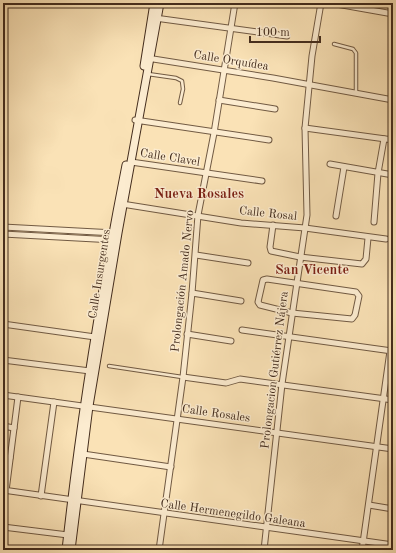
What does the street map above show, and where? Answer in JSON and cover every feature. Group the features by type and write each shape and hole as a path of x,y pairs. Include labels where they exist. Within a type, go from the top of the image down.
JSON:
{"main road":[{"name":"Calle Insurgentes","path":"154,3 155,18"},
{"name":"Calle Insurgentes","path":"66,550 83,454 86,406 115,237 155,18 160,3"},
{"name":"Calle Insurgentes","path":"121,204 131,162 137,121 147,74 148,58"},
{"name":"Calle Insurgentes","path":"71,550 74,501 94,337 115,237"}],"street":[{"name":"Prolongación Amado Nervo","path":"159,550 183,377 196,256 198,215 214,133 235,3"},
{"name":"Prolongacion Gutiérrez Nájera","path":"264,550 282,384 305,228 307,208 305,128 308,85 321,3"},
{"path":"331,3 393,14"},
{"path":"155,18 287,36"},
{"name":"Calle Orquídea","path":"148,58 393,100"},
{"path":"219,100 274,109"},
{"path":"137,121 269,140"},
{"path":"305,128 393,140"},
{"path":"374,222 378,173 384,139"},
{"name":"Calle Clavel","path":"131,162 262,182"},
{"path":"330,164 393,175"},
{"path":"336,216 344,167"},
{"name":"Calle Rosal","path":"121,204 241,223 305,228 368,238 386,239"},
{"path":"272,225 271,251 300,256 362,264 366,259 368,238"},
{"path":"3,227 115,237"},
{"path":"3,234 115,237"},
{"path":"196,256 248,263"},
{"path":"265,279 296,284 356,292 359,296 355,315 352,319 292,313 260,305 258,302 261,284 265,279"},
{"path":"192,293 242,301"},
{"path":"3,324 94,337"},
{"path":"242,330 392,351 383,399 362,550"},
{"path":"187,334 231,340"},
{"path":"3,360 90,371"},
{"path":"183,377 226,383 240,379 393,400"},
{"name":"Calle Rosales","path":"3,395 393,449"},
{"path":"4,491 18,397"},
{"path":"41,496 54,402"},
{"path":"3,426 14,428"},
{"path":"83,454 171,467"},
{"path":"3,457 10,458"},
{"name":"Calle Hermenegildo Galeana","path":"4,491 164,515 393,545"},
{"path":"369,505 393,509"},
{"path":"3,527 68,535"}],"lane":[{"path":"334,44 353,49 356,53 356,94"},
{"path":"147,74 176,78 182,81 183,89 180,104"},
{"path":"109,366 183,377"}],"district":[{"name":"Nueva Rosales","path":"199,194"},
{"name":"San Vicente","path":"312,270"}]}
